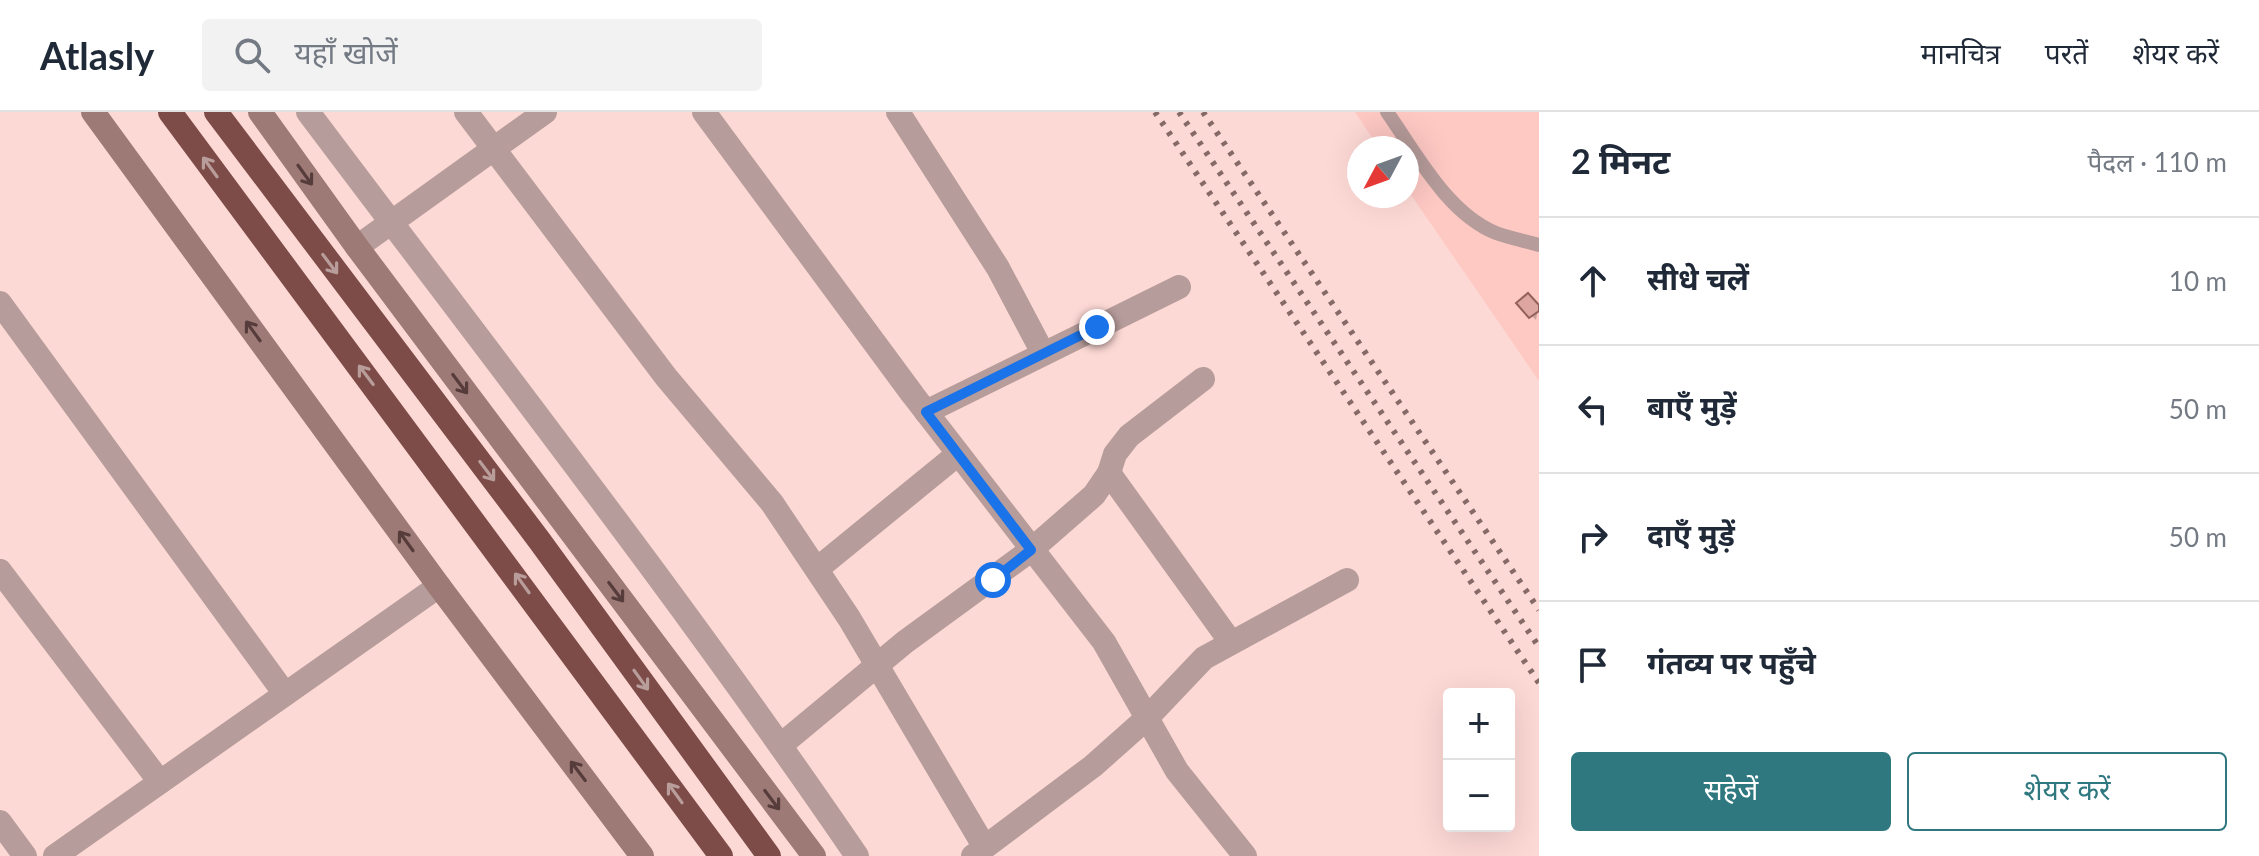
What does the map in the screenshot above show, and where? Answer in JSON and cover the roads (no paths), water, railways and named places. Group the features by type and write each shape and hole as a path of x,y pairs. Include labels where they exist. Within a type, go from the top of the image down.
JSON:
{"highway":[{"path":"170,112 721,856"},
{"path":"216,112 539,540 769,856"}],"street":[{"path":"93,112 439,586 642,856"},
{"path":"260,112 357,247 814,856"},
{"path":"308,112 781,745 857,856"},
{"path":"466,112 666,377 772,503 877,667 978,851 1093,766 1147,718 1204,658 1230,641 1347,580"},
{"path":"357,247 545,112"},
{"path":"704,112 926,412 1104,642 1177,771 1245,856"},
{"path":"898,112 998,268 1043,353"},
{"path":"926,412 1179,287"},
{"path":"0,303 285,694"},
{"path":"781,745 905,642 1031,550 1094,495 1109,473 1115,454 1129,436 1203,379"},
{"path":"817,569 958,454"},
{"path":"1109,473 1230,641"},
{"path":"0,571 160,782"},
{"path":"55,856 439,586"},
{"path":"0,822 25,856"}],"lane":[{"path":"1387,112 1440,187 1469,215 1494,232 1539,245"}],"railway":[{"path":"1155,112 1539,683"},
{"path":"1179,112 1539,647"},
{"path":"1203,112 1539,610"}]}
